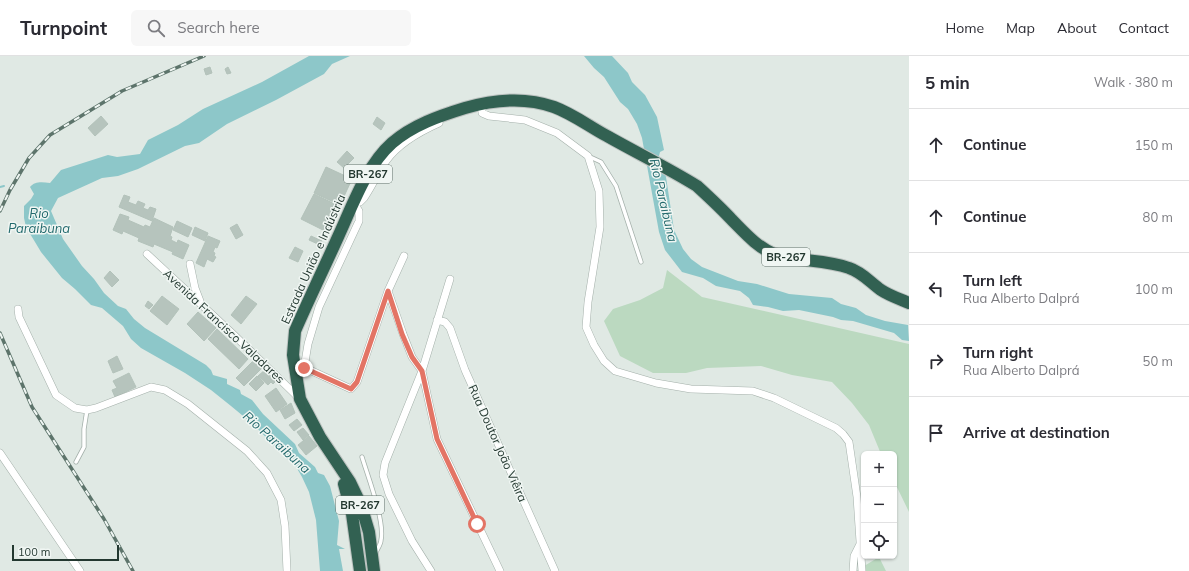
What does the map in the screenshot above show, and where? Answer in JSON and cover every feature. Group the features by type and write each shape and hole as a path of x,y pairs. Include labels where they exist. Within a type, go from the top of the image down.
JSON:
{"highway":[{"name":"Estrada União e Indústria","path":"327,447 308,416 300,399 299,365 293,355 295,330 354,203 376,171 379,158 391,144 405,133 437,116 479,104 506,101 530,101 554,107 577,118 697,186 758,245 773,253 789,258 850,268 870,280 881,290 909,303"},
{"name":"BR-267","path":"327,447 350,482 361,505 369,532 374,571"},
{"name":"BR-267","path":"327,447 346,487 354,523 360,571"}],"street":[{"path":"479,104 482,107 482,113 489,116 525,120 557,134 588,156 598,191 600,227 588,302 586,327 594,345 604,360 615,371 656,383 691,389 753,391 774,398 836,428 843,434 849,442 858,497 862,571"},
{"name":"Avenida Francisco Valadares","path":"147,254 300,399"},
{"path":"299,365 351,389 357,382 388,291 404,256"},
{"path":"190,264 200,303"},
{"path":"430,571 389,494 383,476 385,462 422,371 450,279"},
{"path":"388,291 402,334 412,357 422,371 437,439 500,571"},
{"path":"18,309 19,317 56,395 75,408 87,410 96,408 151,387 165,390 188,404 247,451 267,473 281,500 285,526 287,571"},
{"name":"Rua Doutor João Viêira","path":"437,320 445,322 450,328 465,370 555,571"},
{"path":"0,453 80,571"},
{"path":"853,571 854,556 860,543"}],"lane":[{"path":"588,156 601,162 616,186 641,262"},
{"path":"76,462 84,447 84,429 87,410"},
{"path":"362,457 382,529 381,541 373,558"}],"green space":[{"path":"667,270 702,297 909,344 909,512 897,487 897,451 880,451 869,425 852,403 832,382 792,375 761,366 707,368 686,373 653,373 620,356 604,321 613,309 640,300 663,288"},
{"path":"876,559 880,559 886,571 856,571"}],"water":[{"name":"Rio Paraibuna","path":"309,56 350,56 332,64 324,74 227,124 199,143 185,146 138,169 118,176 102,178 58,198 51,211 63,239 104,293 118,306 126,309 134,319 145,328 206,365 211,370 213,375 227,379 227,384 240,390 241,394 252,400 263,414 295,444 299,453 315,467 318,473 324,475 330,486 339,521 337,545 345,549 339,549 343,571 320,571 316,520 309,492 295,465 284,456 254,425 211,390 185,373 141,348 131,339 123,326 102,308 91,305 62,278 41,252 26,227 24,218 24,206 34,194 30,187 34,184 41,182 50,183 61,170 108,155 117,157 140,154 148,140 178,125 203,109 262,82"},
{"name":"Rio Paraibuna","path":"584,56 612,56 628,73 632,82 645,95 657,117 664,150 660,152 659,156 666,177 674,230 683,249 691,259 702,267 738,281 757,284 789,294 832,298 841,304 856,308 866,315 885,321 908,325 909,341 902,340 894,333 853,321 841,320 799,310 783,311 753,305 749,298 740,291 716,286 703,278 682,272 665,250 659,232 642,138 637,124 628,109 620,102 604,77"}],"building":[{"path":"210,67 212,73 206,75 204,69"},
{"path":"228,67 231,73 227,74 225,69"},
{"path":"101,116 108,124 95,136 88,128"},
{"path":"377,117 385,123 381,130 373,124"},
{"path":"347,151 354,158 344,168 337,162"},
{"path":"326,167 352,179 340,205 314,193"},
{"path":"314,194 339,206 327,232 301,219"},
{"path":"124,195 130,197 128,202 136,205 138,201 145,204 143,208 148,210 150,207 156,209 152,221 119,207"},
{"path":"120,214 129,217 128,220 144,227 145,225 150,227 154,218 173,227 170,236 172,237 171,240 177,243 178,240 189,245 183,259 172,254 173,252 154,244 153,247 138,241 139,238 123,231 122,234 113,230"},
{"path":"177,221 192,228 188,237 173,230"},
{"path":"237,224 243,235 236,239 230,228"},
{"path":"195,227 208,233 205,241 192,235"},
{"path":"208,236 220,241 217,248 215,247 213,252 215,253 214,256 216,257 213,262 207,259 204,267 196,263"},
{"path":"311,236 322,241 320,245 309,240"},
{"path":"295,247 303,251 298,262 289,258"},
{"path":"110,271 119,280 112,287 104,278"},
{"path":"162,296 179,309 167,325 150,311"},
{"path":"246,296 257,304 241,324 231,315"},
{"path":"148,301 153,305 149,309 145,306"},
{"path":"198,312 216,328 204,341 187,324"},
{"path":"217,329 248,359 239,369 208,339"},
{"path":"117,356 123,369 113,373 108,361"},
{"path":"255,359 263,367 244,386 236,378"},
{"path":"266,369 277,380 273,384 271,382 268,385 258,376"},
{"path":"129,373 136,387 115,397 112,390 117,388 113,381"},
{"path":"257,376 264,383 256,391 249,384"},
{"path":"276,388 287,404 276,412 265,396"},
{"path":"291,403 295,413 285,419 280,410"},
{"path":"297,419 302,425 294,431 289,425"},
{"path":"303,428 309,435 303,440 297,432"},
{"path":"309,436 317,446 306,455 298,445"}],"waterway":[{"path":"0,187 4,186"}],"railway":[{"path":"0,211 10,190 29,158 50,135 122,91 204,56"},
{"path":"0,333 32,407 104,519 133,571"}],"route":[{"path":"304,368 351,389 357,382 388,291 402,334 412,357 422,371 437,439 477,524"}]}
